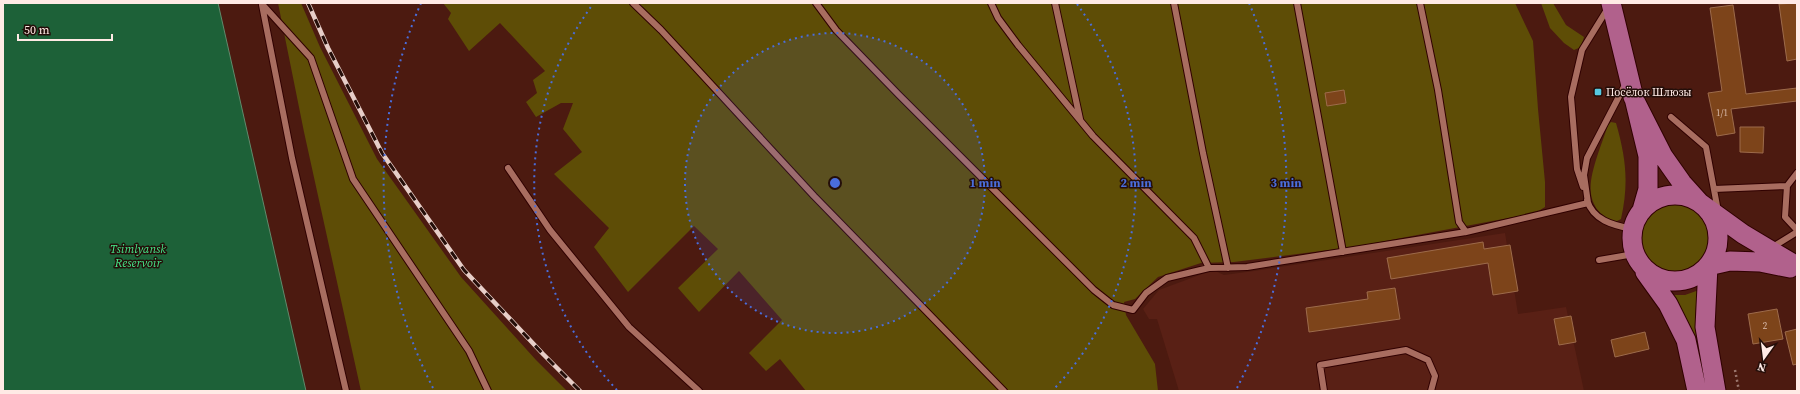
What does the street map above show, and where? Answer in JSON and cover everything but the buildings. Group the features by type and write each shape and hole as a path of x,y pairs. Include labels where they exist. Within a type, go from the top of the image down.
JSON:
{"main road":[{"path":"1610,3 1648,156 1648,189 1642,210"},
{"path":"1633,97 1663,156 1682,183 1710,212 1717,225 1719,239 1716,254 1708,266 1697,276 1682,281 1667,281 1653,276 1638,260"},
{"path":"1697,391 1686,340 1668,304 1638,260 1631,241 1632,229 1642,210 1650,202 1659,197 1673,194 1688,196 1767,250 1797,266"},
{"path":"1708,266 1730,261 1760,262 1797,269"},
{"path":"1708,266 1705,327 1716,391"}],"lane":[{"path":"633,3 660,30 830,213 1004,391"},
{"path":"816,3 836,30 898,94 1094,290 1113,305 1133,310 1146,293 1167,278 1209,268 1247,267 1466,232 1588,203"},
{"path":"991,3 998,18 1018,45 1093,136 1194,238 1209,268"},
{"path":"1055,3 1081,121"},
{"path":"1174,3 1203,153 1228,268"},
{"path":"1297,3 1343,252"},
{"path":"1420,3 1438,90 1459,222 1466,232"},
{"path":"1610,3 1582,50 1571,97 1577,169 1588,203 1597,218 1615,226 1632,229"},
{"path":"261,4 292,158 346,391"},
{"path":"261,4 311,58 353,178 469,351 488,391"},
{"path":"1588,203 1584,175 1587,158 1629,76"},
{"path":"1672,117 1706,147 1719,217"},
{"path":"508,168 550,230 629,327 699,391"},
{"path":"1767,250 1797,231 1785,217 1788,186 1797,173"},
{"path":"1714,189 1788,186"},
{"path":"1598,260 1638,260"},
{"path":"1324,391 1320,365 1406,350 1428,360 1435,376 1431,391"}],"path":[{"path":"1735,370 1739,391"}],"shaded area":[{"path":"278,3 301,3 320,47 377,159 461,277 536,360 567,391 361,391 304,132"},
{"path":"443,3 1515,3 1533,41 1545,182 1545,207 1535,213 1353,247 1234,262 1201,263 1158,277 1135,299 1124,302 1126,315 1155,364 1158,391 806,391 780,359 766,371 749,353 782,320 739,271 699,312 678,288 718,249 694,226 628,292 594,247 609,228 554,174 582,152 563,129 573,103 561,103 536,117 526,102 537,93 533,80 545,71 500,23 469,51 448,19 451,13"},
{"path":"1541,3 1553,3 1566,25 1584,37 1581,47 1574,50 1564,43 1550,28"},
{"path":"1611,122 1616,123 1624,159 1626,182 1621,219 1610,222 1596,207 1591,194 1591,186 1593,169 1608,125"},
{"path":"1675,204 1688,207 1699,214 1706,225 1709,238 1706,251 1699,262 1688,269 1675,272 1662,269 1651,262 1644,251 1641,238 1644,225 1651,214 1662,207"},
{"path":"1505,233 1518,314 1566,307 1584,391 1179,391 1157,319 1149,319 1143,309 1159,290 1213,270 1224,275"},
{"path":"1699,290 1695,319 1708,391 1701,391 1671,295 1685,295"}],"water":[{"name":"Tsimlyansk Reservoir","path":"3,3 218,3 306,391 3,391"}],"railway":[{"path":"308,3 328,48 382,153 464,270 580,391"}],"place":[{"name":"Посёлок Шлюзы","path":"1598,92"}]}
